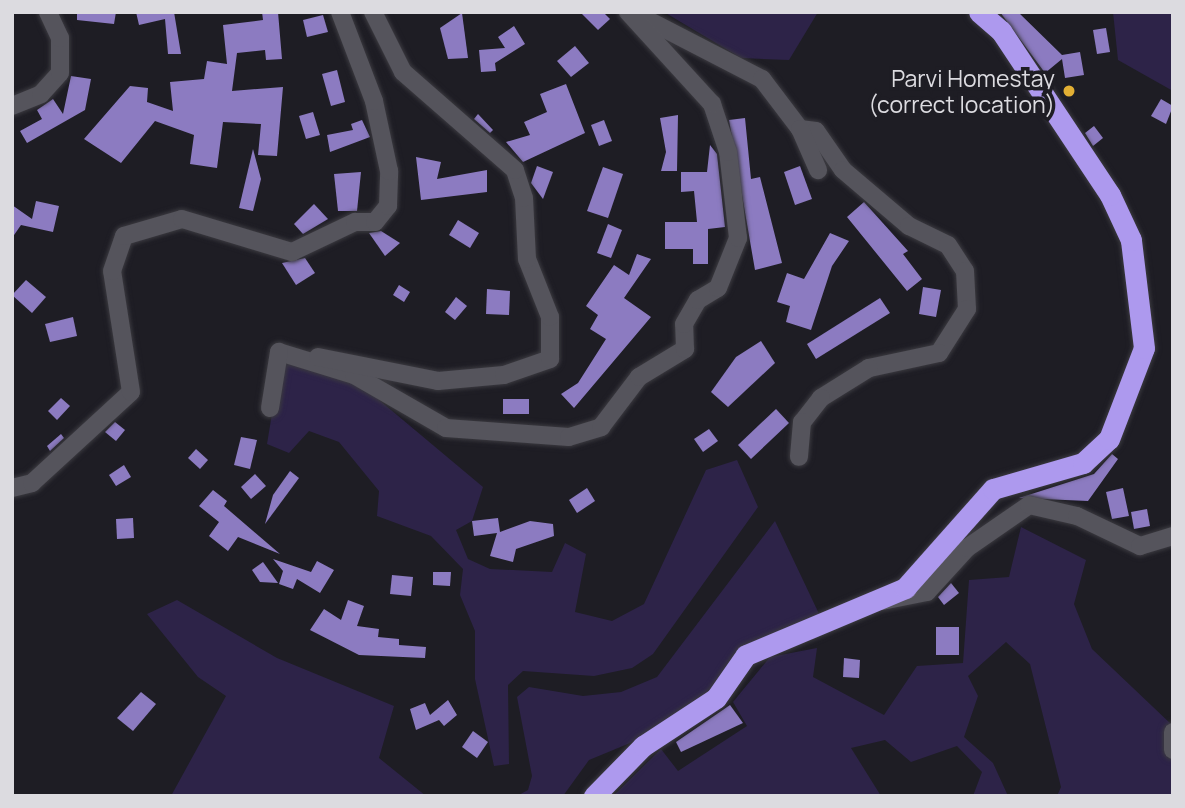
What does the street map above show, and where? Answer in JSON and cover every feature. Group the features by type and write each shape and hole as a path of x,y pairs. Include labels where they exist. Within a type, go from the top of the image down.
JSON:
{"highway":[{"path":"594,796 643,746 716,698 746,655 882,601 905,588 993,489 1097,454 1144,348 1131,240 1110,195 1001,31 979,12"}],"street":[{"path":"12,106 41,94 60,73 60,37 48,12"},
{"path":"12,488 32,483 131,392 112,271 124,236 182,219 292,252 355,222 374,222 388,206 389,171 374,101 340,12"},
{"path":"279,352 381,365 439,381 504,375 550,359 550,317 527,259 524,198 515,170 501,154 402,72 373,12"},
{"path":"279,352 354,375 446,428 569,437 601,427 639,377 685,349 684,324 698,300 718,288 738,238 728,152 712,104 628,12"},
{"path":"634,12 762,79 800,129 818,170"},
{"path":"799,457 802,422 821,398 869,368 939,353 967,309 965,271 948,245 909,226 843,170 816,131 800,129"},
{"path":"270,408 279,352"},
{"path":"882,601 927,592 967,548 1029,505 1077,516 1140,547 1173,536"},
{"path":"1173,732 1173,750"}],"shaded area":[{"path":"664,12 818,12 789,60 741,58"},
{"path":"1113,12 1173,12 1173,91 1118,60"},
{"path":"281,359 354,379 483,487 472,521 456,530 468,559 490,569 552,572 565,543 586,554 575,612 612,621 644,604 706,470 737,460 758,507 653,654 632,668 594,676 523,671 508,685 509,764 494,766 475,679 475,631 460,595 463,569 431,536 377,516 379,491 339,442 309,431 289,453 267,444"},
{"path":"775,521 821,618 728,679 676,724 589,760 563,796 517,796 528,790 532,776 517,697 529,687 583,696 621,692 657,677"},
{"path":"1021,527 1086,560 1074,604 1092,649 1172,725 1173,796 1057,796 1061,787 1030,664 1006,642 968,676 978,696 964,737 993,763 1008,796 973,796 982,772 957,746 911,762 885,740 851,748 881,796 613,796 661,749 678,771 747,726 733,702 770,657 817,648 813,677 884,715 917,666 963,663 969,580 1009,577"},
{"path":"177,600 277,658 394,706 379,758 426,796 171,796 226,696 198,677 147,614"}],"building":[{"path":"77,12 116,12 114,24 77,20"},
{"path":"136,12 174,12 181,54 168,54 165,19 139,25"},
{"path":"262,12 278,12 282,59 266,60 265,50 237,53 232,91 283,87 277,156 258,155 261,124 223,122 217,168 190,164 194,135 155,121 121,163 84,139 130,86 148,88 147,102 173,111 170,82 204,79 207,61 227,64 223,25 263,20"},
{"path":"580,12 603,12 610,19 598,30"},
{"path":"1000,12 1018,12 1062,55 1080,52 1084,75 1065,78 1062,59 1045,73"},
{"path":"462,13 468,58 448,59 440,28"},
{"path":"323,15 328,32 307,37 303,20"},
{"path":"514,26 525,44 495,63 496,71 481,72 479,50 505,48 498,37"},
{"path":"1106,28 1110,52 1097,54 1093,30"},
{"path":"575,46 589,63 571,77 557,61"},
{"path":"337,70 345,102 331,106 322,74"},
{"path":"71,76 91,79 85,110 27,143 20,131 42,119 37,110 53,99 63,114"},
{"path":"566,84 585,133 523,162 506,142 530,135 524,122 547,112 540,94"},
{"path":"1161,99 1173,106 1166,124 1151,116"},
{"path":"313,112 320,135 306,139 299,116"},
{"path":"478,114 493,130 490,133 474,119"},
{"path":"678,115 677,171 661,171 666,152 660,118"},
{"path":"745,118 751,179 760,177 782,263 755,270 729,120"},
{"path":"362,120 370,137 330,152 327,135 353,130 351,124"},
{"path":"604,120 612,141 599,146 591,125"},
{"path":"1094,126 1103,138 1093,146 1085,133"},
{"path":"710,145 717,154 725,227 708,229 708,264 693,264 693,249 665,249 665,222 697,222 694,191 681,192 681,172 707,172"},
{"path":"253,149 261,179 253,211 239,208"},
{"path":"416,157 441,162 437,179 487,170 487,192 421,200"},
{"path":"537,166 553,172 543,199 531,183"},
{"path":"800,166 812,199 795,205 784,172"},
{"path":"603,167 623,174 608,218 587,211"},
{"path":"361,172 357,211 338,211 334,174"},
{"path":"36,201 59,206 53,232 21,225 12,238 12,205 32,219"},
{"path":"864,202 908,251 903,254 922,279 907,291 847,217"},
{"path":"314,204 328,219 303,234 294,224"},
{"path":"458,220 479,233 470,248 449,235"},
{"path":"608,224 622,230 611,258 597,253"},
{"path":"381,231 400,243 385,256 369,233"},
{"path":"830,233 849,241 832,266 811,330 786,322 790,306 777,302 787,273 804,279"},
{"path":"637,254 651,259 624,298 651,317 574,408 561,394 578,383 606,339 590,329 598,315 586,306 614,265 629,275"},
{"path":"305,258 315,273 296,285 282,263"},
{"path":"26,280 46,297 32,313 12,295"},
{"path":"399,285 410,292 404,302 393,295"},
{"path":"923,287 941,290 936,317 919,314"},
{"path":"487,289 510,291 509,315 486,314"},
{"path":"456,297 467,306 455,320 445,312"},
{"path":"880,298 890,313 816,359 807,344"},
{"path":"73,317 77,336 50,342 45,324"},
{"path":"761,341 775,363 728,407 711,392 736,357"},
{"path":"61,398 70,406 57,420 48,411"},
{"path":"503,399 529,399 529,414 503,414"},
{"path":"776,409 789,423 751,459 738,445"},
{"path":"115,422 125,430 116,441 105,432"},
{"path":"709,429 718,441 703,452 694,439"},
{"path":"61,434 64,438 50,451 47,446"},
{"path":"241,437 257,440 250,469 234,465"},
{"path":"196,449 208,460 200,469 188,458"},
{"path":"1112,454 1118,459 1088,501 1019,498 1094,474"},
{"path":"124,465 131,477 116,486 109,475"},
{"path":"290,471 299,478 265,524 273,495"},
{"path":"255,474 266,486 251,499 241,487"},
{"path":"587,488 595,501 577,513 569,500"},
{"path":"1123,488 1129,516 1112,519 1106,492"},
{"path":"213,490 227,501 224,506 280,554 238,537 228,551 209,536 219,522 199,506"},
{"path":"1147,509 1150,526 1134,529 1131,512"},
{"path":"133,518 134,538 117,539 116,519"},
{"path":"498,518 500,532 530,521 553,524 554,536 516,549 513,562 490,556 497,533 474,536 472,521"},
{"path":"273,559 311,572 317,561 334,570 320,593 297,579 293,589 279,584 283,571"},
{"path":"263,562 278,583 260,582 252,570"},
{"path":"433,572 451,572 450,586 433,585"},
{"path":"392,575 413,577 411,596 390,594"},
{"path":"951,583 959,593 944,605 938,597"},
{"path":"348,600 364,606 357,626 379,629 378,637 399,639 399,645 426,647 425,658 359,655 310,630 324,609 341,620"},
{"path":"936,627 959,627 959,655 936,655"},
{"path":"844,658 860,660 859,678 843,677"},
{"path":"141,692 156,704 133,731 117,718"},
{"path":"448,700 457,715 444,726 439,720 416,730 410,709 425,703 430,715"},
{"path":"730,705 743,723 681,752 676,742"},
{"path":"473,731 488,742 477,758 462,747"}],"place":[{"name":"Parvi Homestay (correct location)","path":"1069,91"}]}
